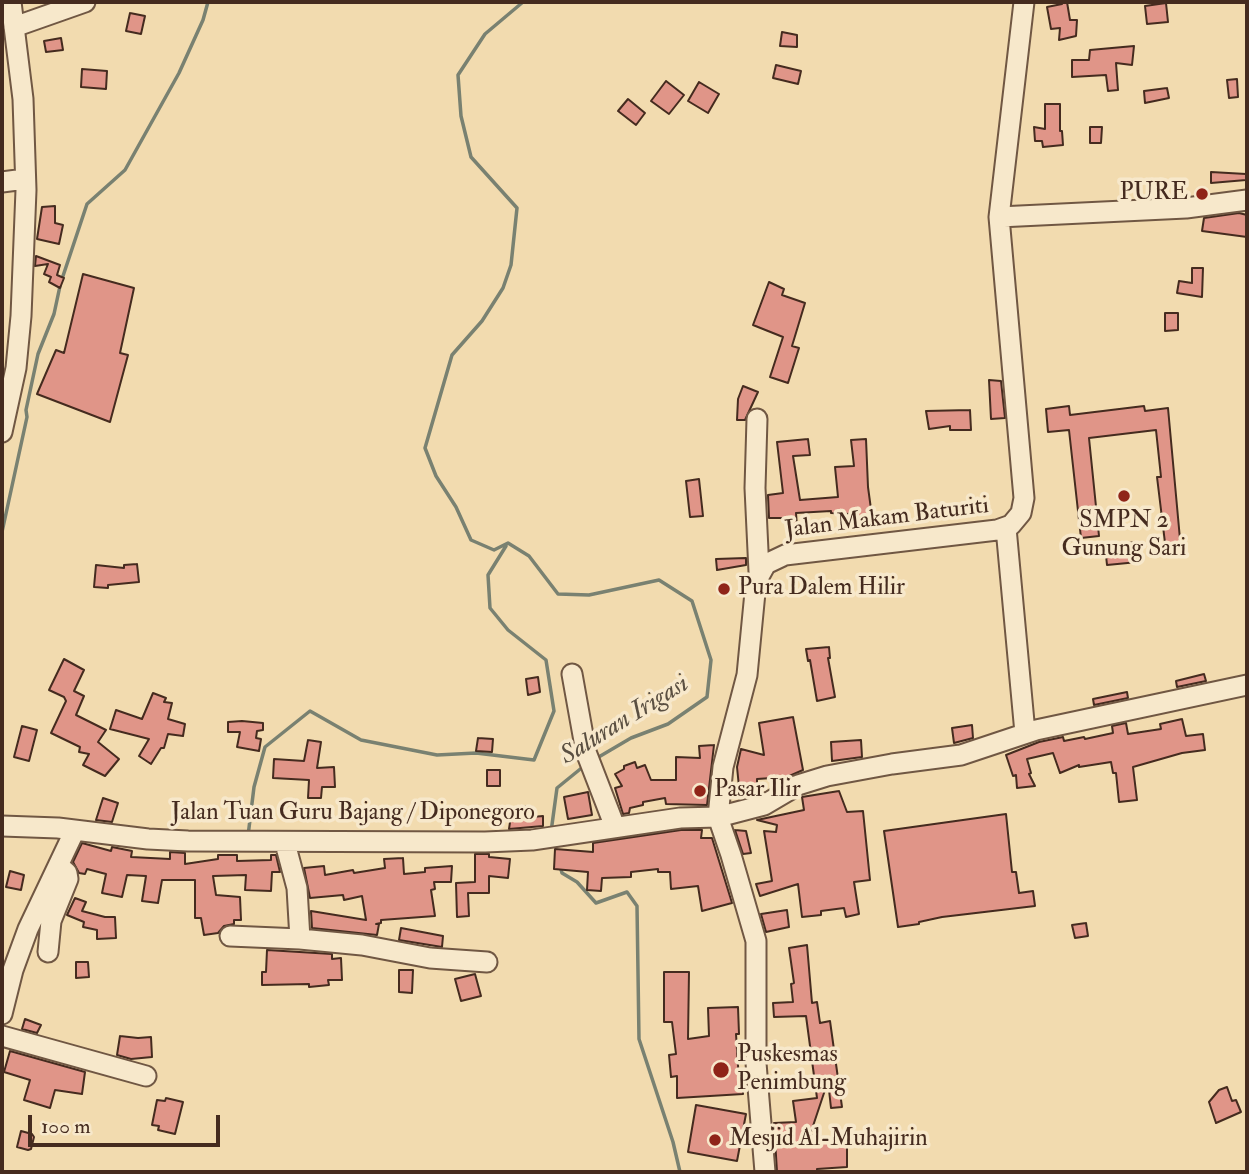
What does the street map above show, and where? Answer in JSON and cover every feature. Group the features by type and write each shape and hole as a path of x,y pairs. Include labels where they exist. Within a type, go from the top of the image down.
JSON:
{"street":[{"path":"2,432 6,392 16,368 21,316 25,179 23,99 10,52 14,27 11,2"},
{"path":"14,27 85,2"},
{"name":"Jalan Makam Baturiti","path":"759,572 765,564 779,556 1006,528 1019,518 1024,498 999,217 1024,2"},
{"path":"2,181 25,179"},
{"path":"999,217 1186,208 1247,200"},
{"path":"757,419 755,488 759,572 755,582 747,675 711,818 731,855 756,942 756,1063 765,1172"},
{"path":"1006,528 1025,733"},
{"path":"572,674 586,752 615,827"},
{"name":"Jalan Tuan Guru Bajang / Diponegoro","path":"2,826 75,830 148,839 285,843 532,840 680,818 711,818 764,806 790,789 811,780 881,765 961,755 1025,733 1247,685"},
{"path":"2,1014 10,980 28,929 75,830"},
{"path":"285,843 297,888 300,940"},
{"path":"48,952 51,921 68,879 67,873 59,866"},
{"path":"230,936 362,945 430,958 487,962"},
{"path":"2,1036 146,1076"}],"building":[{"path":"1067,2 1070,20 1077,20 1076,36 1059,40 1060,28 1051,29 1047,7"},
{"path":"1166,3 1168,22 1147,24 1145,6"},
{"path":"130,13 145,16 141,34 126,31"},
{"path":"782,32 797,35 797,47 780,46"},
{"path":"61,38 63,50 46,52 44,41"},
{"path":"1134,46 1132,65 1116,63 1118,90 1108,91 1106,75 1072,77 1072,60 1089,60 1090,50"},
{"path":"776,65 801,71 798,84 773,78"},
{"path":"82,69 107,71 106,89 81,87"},
{"path":"1237,79 1238,97 1229,98 1227,80"},
{"path":"666,81 684,95 669,114 651,101"},
{"path":"699,82 719,94 708,113 688,101"},
{"path":"1167,88 1169,98 1145,103 1144,91"},
{"path":"628,99 645,113 636,125 618,111"},
{"path":"1045,104 1060,104 1063,145 1043,147 1042,141 1035,141 1034,127 1045,129"},
{"path":"1090,127 1102,127 1101,143 1090,143"},
{"path":"1211,172 1246,174 1246,180 1211,183"},
{"path":"55,206 55,223 63,225 59,244 37,239 42,207"},
{"path":"1239,213 1247,215 1247,237 1202,231 1204,218"},
{"path":"36,256 60,265 57,275 64,278 60,288 49,282 51,277 44,274 48,264 35,266"},
{"path":"1192,268 1203,268 1202,297 1177,293 1179,281 1192,283"},
{"path":"83,274 134,288 120,353 128,355 110,422 37,394 56,350 64,353"},
{"path":"769,282 784,289 782,295 805,303 792,346 799,348 788,383 770,377 783,337 753,325"},
{"path":"1165,313 1178,313 1178,330 1165,331"},
{"path":"989,380 1001,381 1005,418 991,419"},
{"path":"743,386 758,392 745,420 737,420 738,399"},
{"path":"1069,406 1070,415 1144,406 1145,411 1168,408 1181,550 1166,551 1157,477 1161,477 1156,430 1089,438 1099,536 1081,538 1069,430 1048,432 1046,409"},
{"path":"970,410 971,430 950,430 950,426 929,429 926,411"},
{"path":"808,439 810,455 793,456 800,500 838,497 835,467 854,466 851,440 866,439 873,524 852,526 850,514 831,511 796,513 797,527 787,528 786,518 769,518 768,495 783,493 777,442"},
{"path":"699,479 703,516 690,517 686,481"},
{"name":"SMPN 2 Gunung Sari","path":"1136,542 1138,562 1107,565 1105,546"},
{"path":"746,558 746,565 717,570 716,559"},
{"path":"137,564 139,582 108,585 108,588 94,587 96,565 124,568 124,565"},
{"path":"829,647 828,658 835,697 817,701 806,649"},
{"path":"64,659 84,670 74,691 84,696 76,715 106,730 98,742 119,759 105,776 83,765 89,754 79,752 80,747 51,733 66,701 64,697 49,690"},
{"path":"1204,674 1206,681 1177,687 1176,681"},
{"path":"538,677 540,692 528,695 526,679"},
{"path":"1127,692 1128,698 1094,705 1093,699"},
{"path":"153,693 166,698 164,702 172,703 168,719 185,724 183,736 168,734 164,748 161,748 151,764 139,756 149,739 110,729 116,710 142,719"},
{"path":"793,717 803,770 787,777 757,779 757,785 739,787 737,767 741,749 764,755 759,723"},
{"path":"1182,719 1186,736 1203,734 1205,750 1182,753 1133,767 1137,800 1119,802 1116,773 1113,773 1111,762 1079,765 1060,773 1053,753 1027,759 1031,773 1029,774 1035,786 1017,788 1016,775 1013,776 1006,755 1039,742 1063,737 1064,741 1113,733 1112,726 1126,723 1128,734 1161,729 1160,724"},
{"path":"228,722 263,723 263,730 257,731 256,738 261,739 259,751 237,747 240,732 228,732"},
{"path":"972,725 973,738 954,743 952,728"},
{"path":"22,726 37,730 29,761 14,757"},
{"path":"478,738 493,739 492,752 476,751"},
{"path":"308,740 321,742 317,768 334,767 335,787 322,787 321,798 308,798 309,780 273,778 274,759 304,761"},
{"path":"861,740 862,757 832,761 831,742"},
{"path":"714,745 707,805 666,804 665,798 643,802 643,805 630,808 629,813 623,814 615,788 622,786 615,774 624,769 624,766 635,762 637,768 645,765 651,780 676,780 676,757 700,758 699,746"},
{"path":"487,770 500,770 500,786 487,786"},
{"path":"839,791 847,812 863,811 870,880 854,882 859,914 846,917 844,908 802,917 798,884 760,896 756,884 772,881 764,831 776,832 777,825 757,820 804,810 802,797"},
{"path":"588,792 592,815 568,819 564,797"},
{"path":"103,798 118,803 112,822 96,820"},
{"path":"522,806 533,807 532,817 543,816 543,826 509,829 512,809 522,811"},
{"path":"1006,814 1012,872 1016,872 1019,893 1033,891 1035,906 942,917 898,927 884,831"},
{"path":"681,830 702,830 701,838 712,838 732,903 702,911 698,886 671,889 670,872 658,872 658,869 631,872 631,877 602,878 601,891 587,890 588,872 554,869 555,849 593,852 593,843"},
{"path":"735,830 746,831 751,853 743,854"},
{"path":"82,843 111,851 112,847 132,851 131,857 170,859 170,852 185,853 185,864 218,859 218,855 237,855 237,861 271,860 271,855 276,855 280,872 272,872 271,891 245,890 246,875 213,876 216,895 240,897 241,920 234,920 234,924 224,926 218,933 204,935 201,918 195,918 195,880 162,880 158,903 142,901 146,876 127,875 122,897 102,893 106,874 87,869 85,874 79,873 73,862"},
{"path":"475,854 510,859 508,878 489,876 489,893 468,893 469,916 457,917 456,883 475,882"},
{"path":"403,858 404,874 425,872 425,868 452,866 451,882 434,882 435,889 431,890 435,916 381,920 381,923 376,924 379,924 377,935 312,928 311,911 366,920 362,896 344,900 343,895 310,898 304,868 324,866 325,875 353,870 354,873 385,868 384,859"},
{"path":"10,871 24,875 21,890 6,887"},
{"path":"75,898 86,902 82,911 115,917 116,938 97,939 97,930 83,927 84,922 67,915"},
{"path":"787,910 789,927 766,932 761,914"},
{"path":"1086,923 1088,936 1075,938 1072,925"},
{"path":"401,928 443,936 442,947 399,940"},
{"path":"807,945 812,1003 817,1002 820,1023 830,1021 842,1107 831,1108 828,1081 810,1135 817,1135 839,1145 847,1144 847,1167 817,1169 817,1172 777,1172 774,1123 796,1122 793,1101 817,1098 806,1016 774,1017 773,1003 793,1002 791,984 794,983 789,948"},
{"path":"267,950 332,954 332,959 341,958 342,980 328,980 329,985 309,987 309,984 262,985 262,972 266,972"},
{"path":"76,962 88,962 89,977 76,978"},
{"path":"399,970 413,970 412,993 399,992"},
{"path":"664,972 689,972 688,1039 709,1036 708,1008 738,1007 739,1034 736,1034 739,1081 742,1081 743,1094 677,1098 677,1076 671,1077 669,1055 676,1054 672,1022 664,1022"},
{"path":"475,974 481,996 461,1001 455,979"},
{"path":"25,1019 41,1025 37,1033 22,1029"},
{"path":"120,1036 151,1037 152,1057 131,1059 117,1055"},
{"path":"10,1051 85,1072 82,1094 55,1090 50,1108 24,1100 30,1080 4,1072"},
{"path":"1227,1087 1232,1101 1236,1100 1241,1112 1216,1123 1209,1102 1219,1090"},
{"path":"166,1098 183,1102 175,1134 158,1130 159,1126 152,1125 157,1100 165,1101"},
{"path":"696,1105 746,1114 737,1161 688,1152"},
{"path":"21,1131 34,1137 31,1149 17,1147"}],"waterway":[{"name":"Saluran Irigasi","path":"62,279 87,204 125,170 179,73 203,20 208,2"},
{"name":"Saluran Irigasi","path":"523,2 485,34 458,75 461,116 471,157 517,208 511,265 503,288 482,321 452,355 425,448 436,476 456,507 471,540 494,550 508,543 529,556 558,594 589,595 659,580 692,601 711,660 707,697 668,724 631,738 597,758"},
{"name":"Saluran Irigasi","path":"2,532 38,354 54,314 60,286"},
{"name":"Saluran Irigasi","path":"248,836 254,787 265,747 310,711 361,740 437,755 476,753 534,760 554,711 546,660 508,630 490,608 488,575 506,546"},
{"name":"Saluran Irigasi","path":"551,832 557,788 584,766"},
{"name":"Saluran Irigasi","path":"560,866 562,873 577,882 596,903 627,892 637,906 639,1039 673,1142 680,1172"}],"place":[{"name":"PURE","path":"1202,194"},
{"name":"SMPN 2 Gunung Sari","path":"1124,496"},
{"name":"Pura Dalem Hilir","path":"724,589"},
{"name":"Pasar Ilir","path":"700,791"},
{"name":"Puskesmas Penimbung","path":"721,1070"},
{"name":"Mesjid Al-Muhajirin","path":"715,1140"}]}
